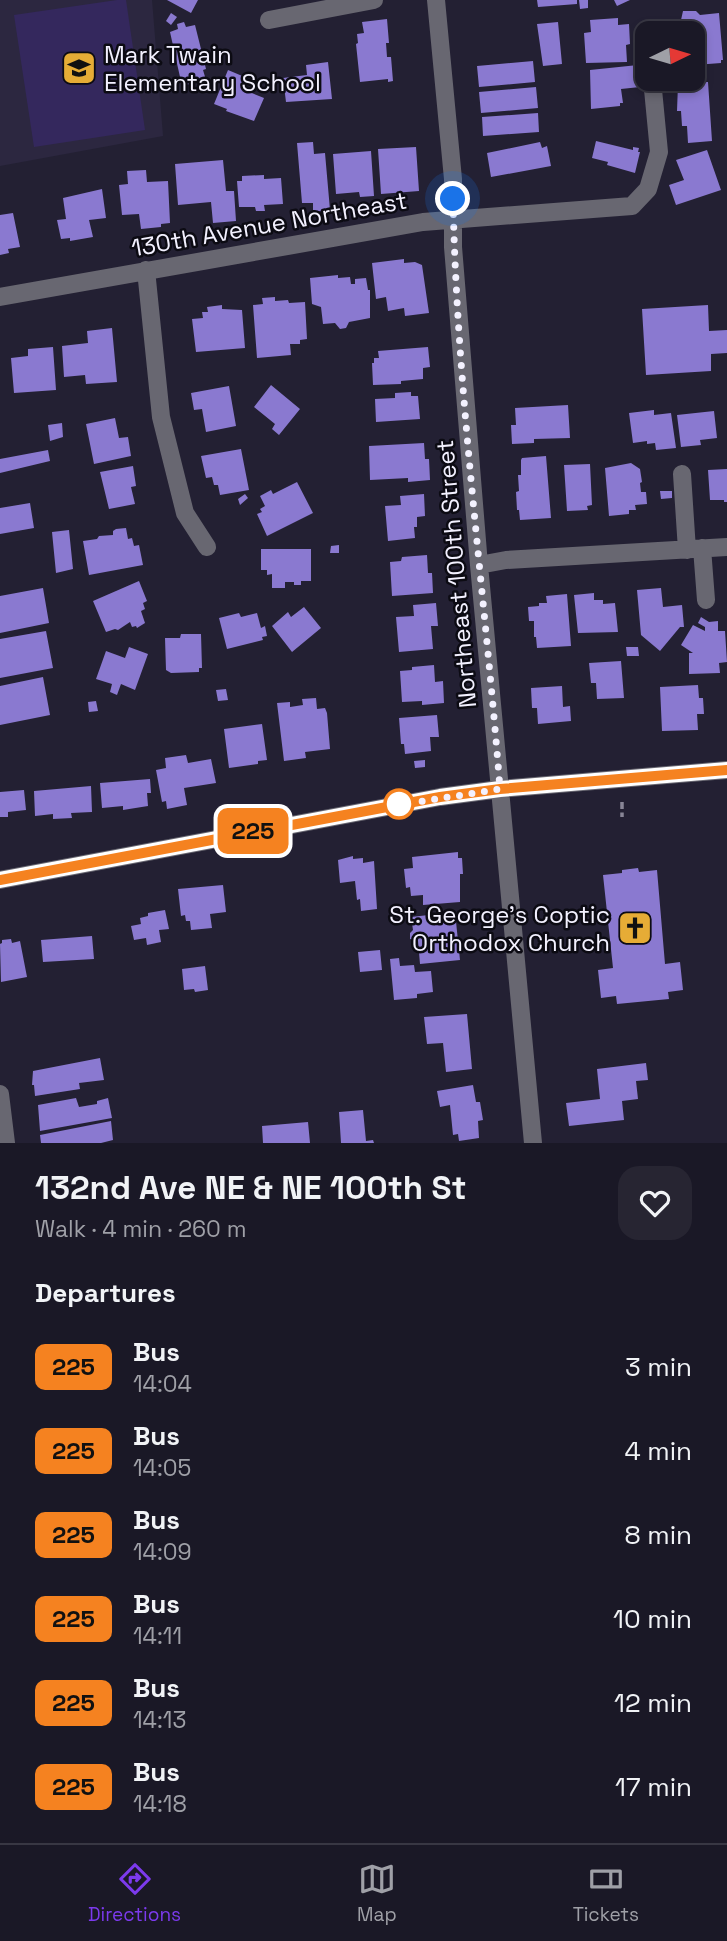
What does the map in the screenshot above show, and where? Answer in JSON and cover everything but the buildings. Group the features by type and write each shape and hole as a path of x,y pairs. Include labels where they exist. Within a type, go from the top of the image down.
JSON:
{"street":[{"path":"269,20 374,0"},
{"name":"Northeast 100th Street","path":"436,0 453,179 457,290 479,565 533,1143"},
{"name":"130th Avenue Northeast","path":"0,297 453,219 632,206 648,190 659,152 653,91"},
{"path":"146,270 161,417 185,513 207,547"},
{"path":"682,474 706,600"},
{"path":"479,565 506,560 727,547"},
{"path":"0,880 333,816 500,789 727,770"},
{"path":"0,1094 6,1143"}],"path":[{"path":"622,802 622,817"}],"shaded area":[{"name":"Mark Twain Elementary School","path":"0,0 152,0 163,136 0,166"},
{"name":"Mark Twain Elementary School","path":"126,0 145,130 34,147 14,15"}],"bus line":[{"name":"225","path":"0,880 440,797 500,789 727,770"}],"place":[{"name":"Mark Twain Elementary School","path":"79,68"},
{"name":"St. George's Coptic Orthodox Church","path":"635,928"}],"route":[{"path":"399,804 392,806 500,789 462,360 453,247 453,199"}]}
